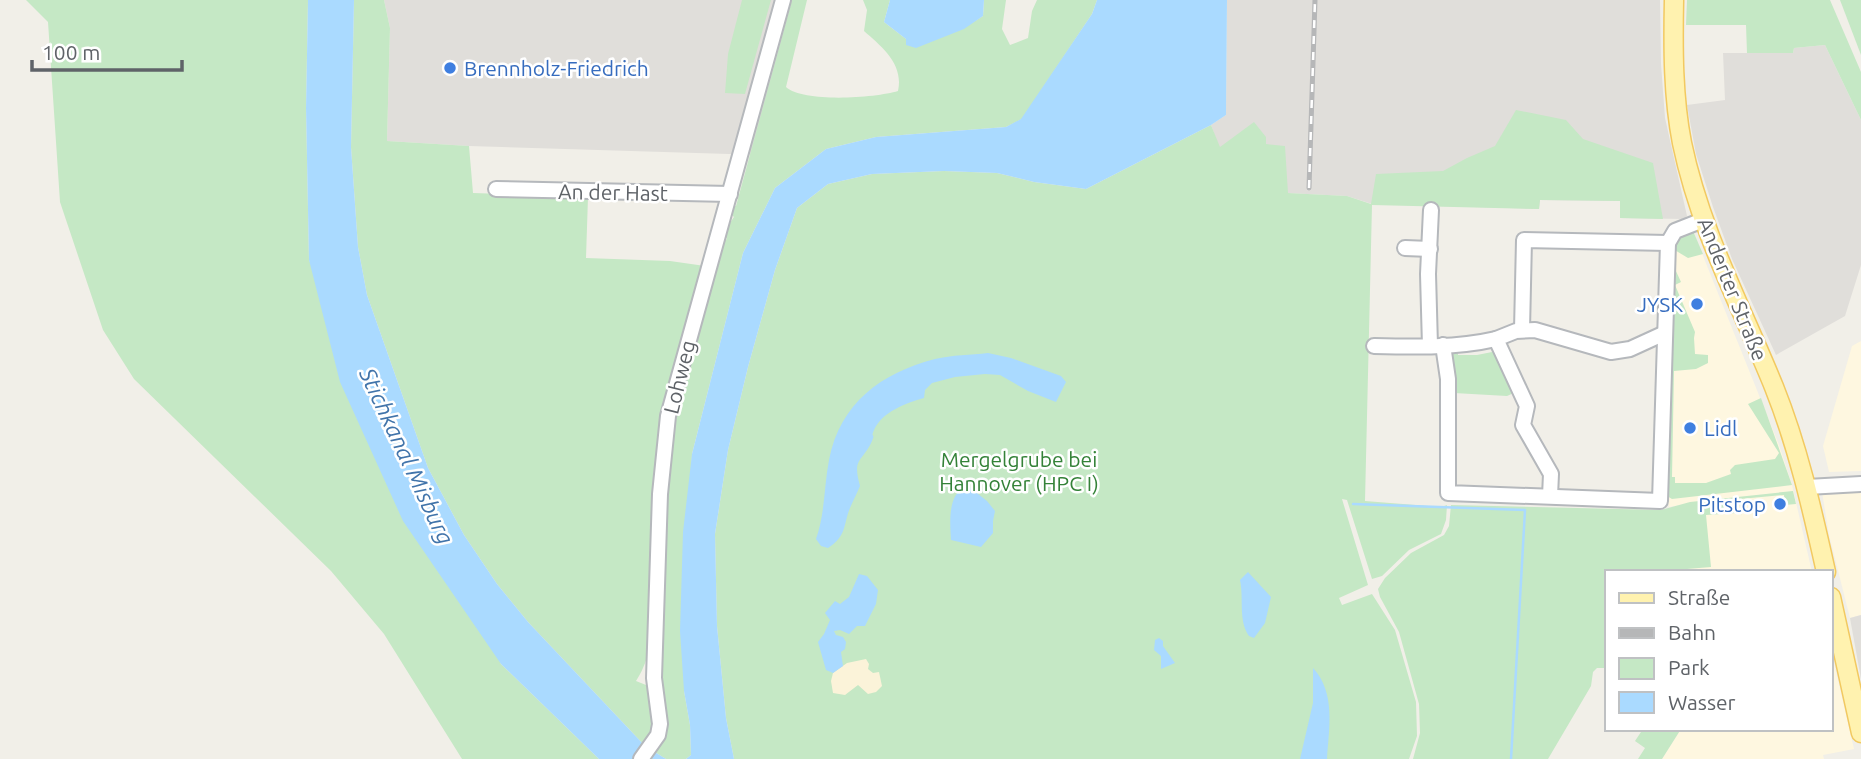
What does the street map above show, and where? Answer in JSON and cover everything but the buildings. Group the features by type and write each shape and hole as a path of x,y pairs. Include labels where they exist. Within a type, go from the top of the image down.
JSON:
{"main road":[{"name":"Anderter Straße","path":"1674,0 1677,111 1682,143 1703,220 1773,386 1807,487 1826,570"},
{"path":"1833,606 1861,733"}],"street":[{"name":"Lohweg","path":"641,759 658,735 661,717 654,678 664,437 680,368 783,0"},
{"name":"An der Hast","path":"496,189 730,194"},
{"path":"1431,210 1430,249 1436,346 1448,379 1448,493 1660,501 1668,243 1675,231 1703,220"},
{"path":"1522,330 1524,240 1668,243"},
{"path":"1405,248 1430,249"},
{"path":"1374,346 1475,344 1522,330 1535,331 1611,352 1630,349 1665,333"},
{"path":"1496,339 1527,406 1523,425 1551,474 1550,496"},
{"path":"1807,487 1861,484"}],"shaded area":[{"path":"384,0 792,0 770,82 762,155 387,141 390,28"},
{"path":"1227,0 1660,0 1665,118 1687,216 1684,219 1620,218 1620,201 1540,200 1539,209 1372,204 1347,196 1287,193 1219,147 1211,125 1226,115"},
{"path":"1825,45 1861,120 1861,265 1845,316 1776,355 1732,259 1713,207 1696,154 1687,105 1725,100 1723,53 1793,53 1794,48"},
{"path":"1693,231 1779,445 1792,485 1812,570 1686,570 1704,501 1669,507 1667,495 1673,249"},
{"path":"1861,341 1861,471 1829,472 1823,446 1852,346"},
{"path":"1822,492 1861,492 1861,615 1850,618 1829,535"},
{"path":"1861,615 1861,679 1850,618"},
{"path":"1833,659 1854,749 1823,755 1824,759 1662,759 1680,731 1833,731"}],"green space":[{"path":"26,0 308,0 306,108 309,260 501,664 599,759 462,759 384,634 331,571 134,379 103,330 60,202 48,22"},
{"path":"354,0 384,0 390,28 387,141 469,146 473,193 588,197 586,258 670,261 705,266 659,433 652,644 636,681 646,685 663,734 668,722 663,702 659,649 661,550 675,408 718,244 727,239 723,233 734,217 730,213 733,205 736,206 792,0 807,0 786,87 808,95 840,98 898,91 895,64 864,31 867,10 863,0 890,0 884,22 906,39 955,31 983,16 984,0 1006,0 1002,29 1010,45 1028,38 1032,11 1037,0 1097,0 1092,14 1022,119 1006,127 876,137 826,149 775,188 743,253 692,454 684,691 690,725 691,755 686,759 666,759 645,746 528,622 497,584 464,535 428,468 367,295 358,247 351,147"},
{"path":"742,0 771,0 745,94 725,93 728,54"},
{"path":"1687,0 1830,0 1861,72 1861,120 1825,45 1794,48 1793,53 1747,53 1746,25 1686,25"},
{"path":"1840,0 1861,0 1861,55"},
{"name":"Mergelgrube bei Hannover (HPC I)","path":"1516,110 1566,120 1583,139 1653,163 1663,219 1620,218 1620,201 1540,200 1539,209 1372,205 1365,501 1441,507 1447,505 1446,520 1441,534 1409,550 1382,576 1372,579 1347,500 1342,499 1368,585 1339,598 1342,605 1372,594 1395,630 1416,702 1417,736 1409,759 734,759 726,718 717,626 715,534 728,450 748,367 775,270 797,208 828,184 872,174 944,171 997,173 1034,182 1086,189 1211,125 1220,147 1254,122 1266,137 1266,144 1285,146 1288,193 1347,196 1371,204 1376,174 1443,171 1495,146"},
{"path":"1686,231 1693,231 1703,254 1688,258 1673,249 1676,239"},
{"path":"1675,269 1681,282 1675,285 1695,332 1695,354 1708,355 1708,363 1696,369 1674,371 1672,477 1675,477 1675,483 1706,483 1731,474 1730,470 1735,465 1775,459 1779,453 1748,404 1761,398 1792,485 1672,499 1667,496 1669,275"},
{"path":"1490,346 1494,346 1516,392 1507,396 1454,393 1450,351 1458,348 1458,355 1477,355 1492,352"},
{"path":"1793,491 1796,504 1785,505 1784,495 1740,499 1742,516 1739,501 1736,501 1737,513 1706,515 1711,567 1686,570 1605,570 1605,668 1597,668 1593,672 1591,686 1548,759 1413,759 1420,733 1419,704 1399,632 1378,589 1385,578 1411,553 1444,535 1449,526 1451,505 1661,510 1690,502"},
{"path":"1642,731 1680,731 1662,759 1638,759 1645,748 1635,741"}],"sand":[{"path":"866,659 868,669 873,673 879,672 882,686 876,692 868,694 858,685 845,695 833,693 833,673 847,663"}],"water":[{"name":"Stichkanal Misburg","path":"308,0 354,0 351,147 358,247 367,295 428,468 464,535 497,584 528,622 645,746 666,759 599,759 501,664 403,521 340,382 309,260 306,108"},
{"path":"890,0 984,0 983,16 964,29 916,48 906,45 906,39 884,22"},
{"path":"1097,0 1227,0 1226,115 1086,189 1034,182 997,173 944,171 872,174 828,184 797,208 775,270 748,367 728,450 715,534 717,626 726,718 734,759 686,759 691,755 690,725 684,691 680,631 683,532 692,454 743,253 775,188 826,149 876,137 1006,127 1021,119 1092,14"},
{"path":"988,353 1011,358 1061,376 1066,382 1056,402 1028,391 1000,375 955,377 932,383 925,390 924,398 895,409 878,424 872,441 859,461 857,470 860,486 841,535 828,548 821,546 816,539 829,460 834,440 853,407 881,382 915,365 941,358"},
{"path":"968,486 995,511 993,533 981,547 951,540 950,517 953,501 961,489"},
{"path":"1248,572 1271,597 1265,623 1254,638 1249,636 1242,616 1240,580"},
{"path":"859,574 867,576 878,590 876,604 865,626 857,626 849,634 840,630 834,631 846,642 845,649 841,652 843,666 833,673 826,670 818,642 830,620 825,613 835,601 840,604 849,597"},
{"path":"1159,638 1175,663 1161,669 1161,656 1154,650 1155,640"},
{"path":"1313,668 1325,688 1328,700 1330,723 1327,759 1300,759 1313,703"}],"waterway":[{"path":"1353,504 1525,510 1511,759"}],"railway":[{"path":"1309,188 1315,0"}],"place":[{"name":"Brennholz-Friedrich","path":"450,68"},
{"name":"JYSK","path":"1697,304"},
{"name":"Lidl","path":"1690,428"},
{"name":"Pitstop","path":"1780,504"}]}
